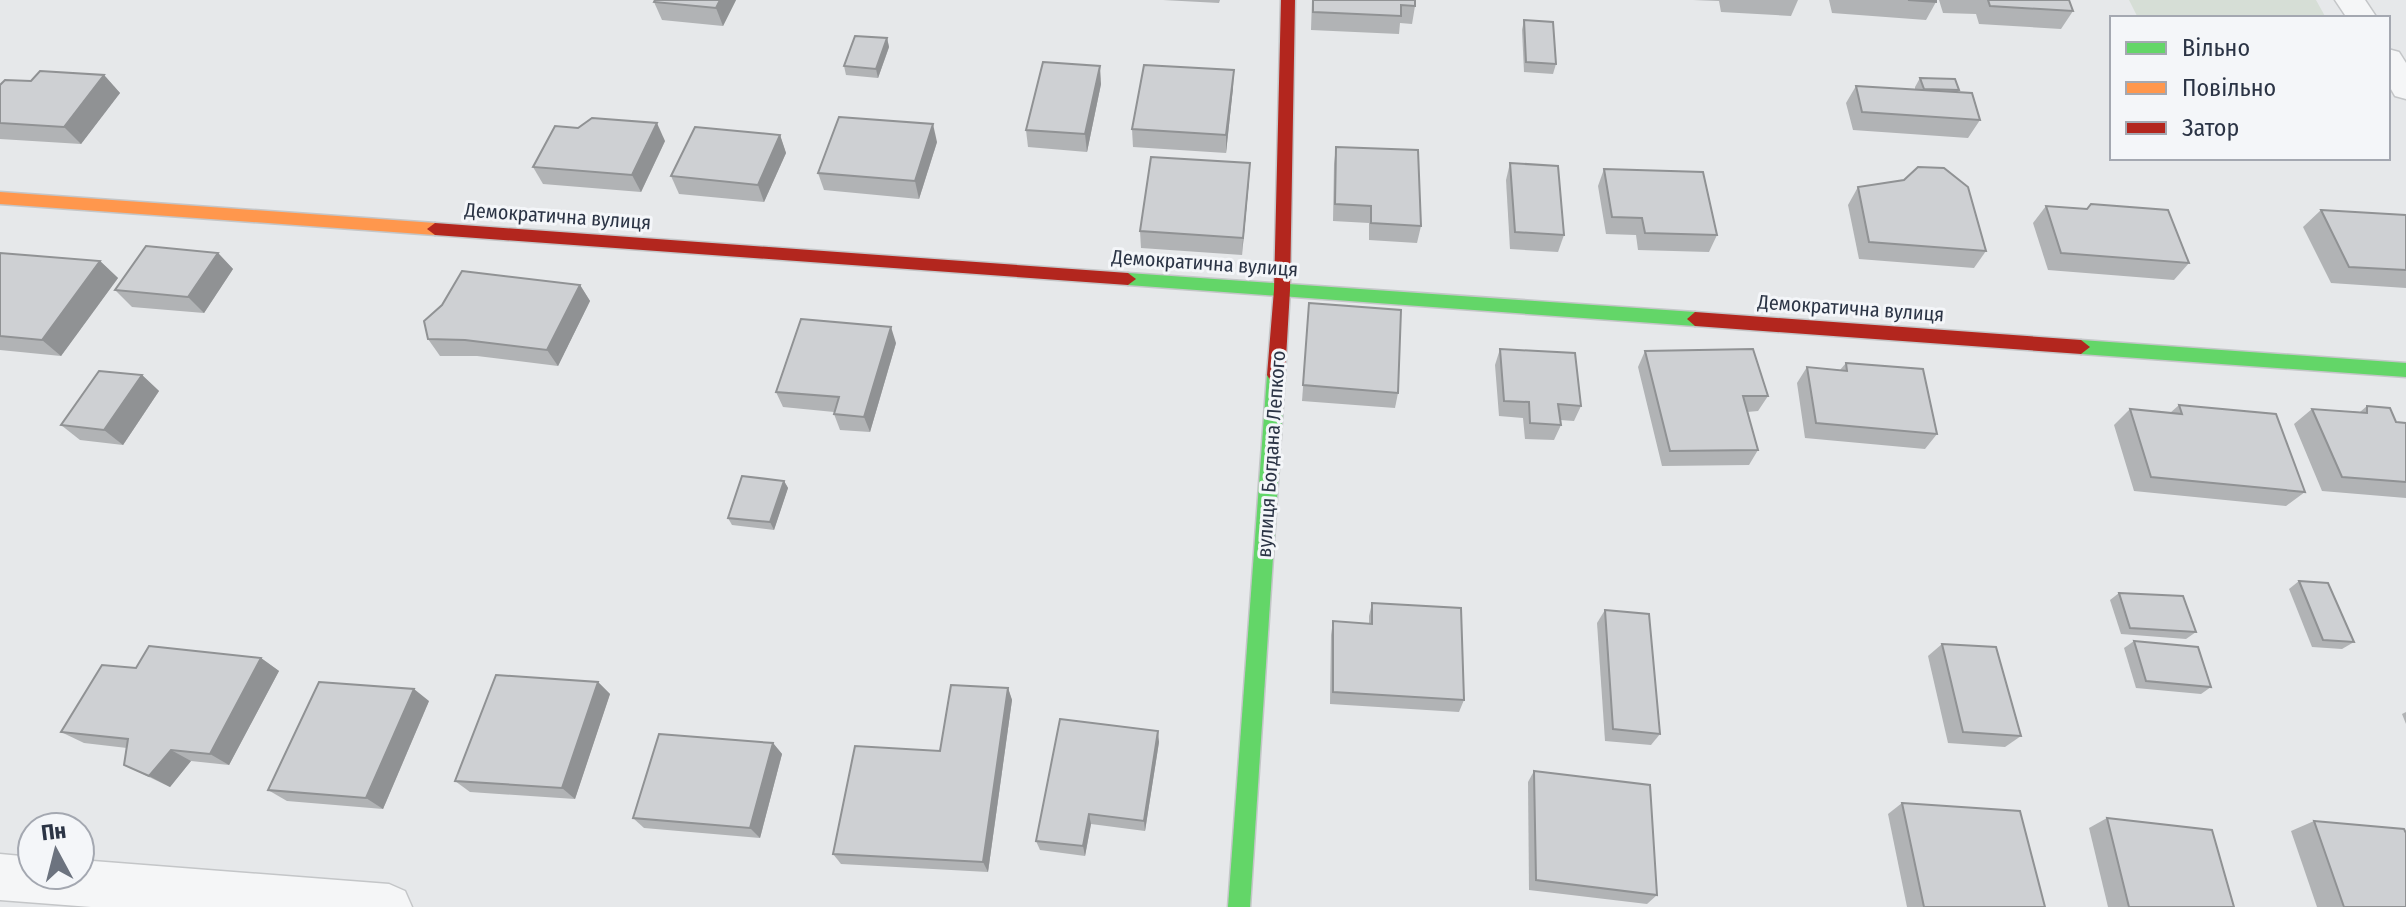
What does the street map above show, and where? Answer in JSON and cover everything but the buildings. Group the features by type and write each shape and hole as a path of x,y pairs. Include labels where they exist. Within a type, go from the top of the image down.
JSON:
{"street":[{"name":"вулиця Богдана Лепкого","path":"1239,907 1282,290 1288,0"},
{"path":"2390,62 2406,88"},
{"name":"Демократична вулиця","path":"0,198 2406,370"},
{"path":"0,877 389,907"}],"shaded area":[{"path":"2129,0 2316,0 2325,16 2137,16"}],"traffic: fast":[{"path":"1128,279 1695,319"},
{"path":"2081,347 2406,370"},
{"path":"1239,907 1276,375"}],"traffic: slow":[{"path":"0,198 435,229"}],"traffic: jam":[{"path":"1276,375 1282,290 1288,0"},
{"path":"435,229 1128,279"},
{"path":"1695,319 2081,347"}]}
